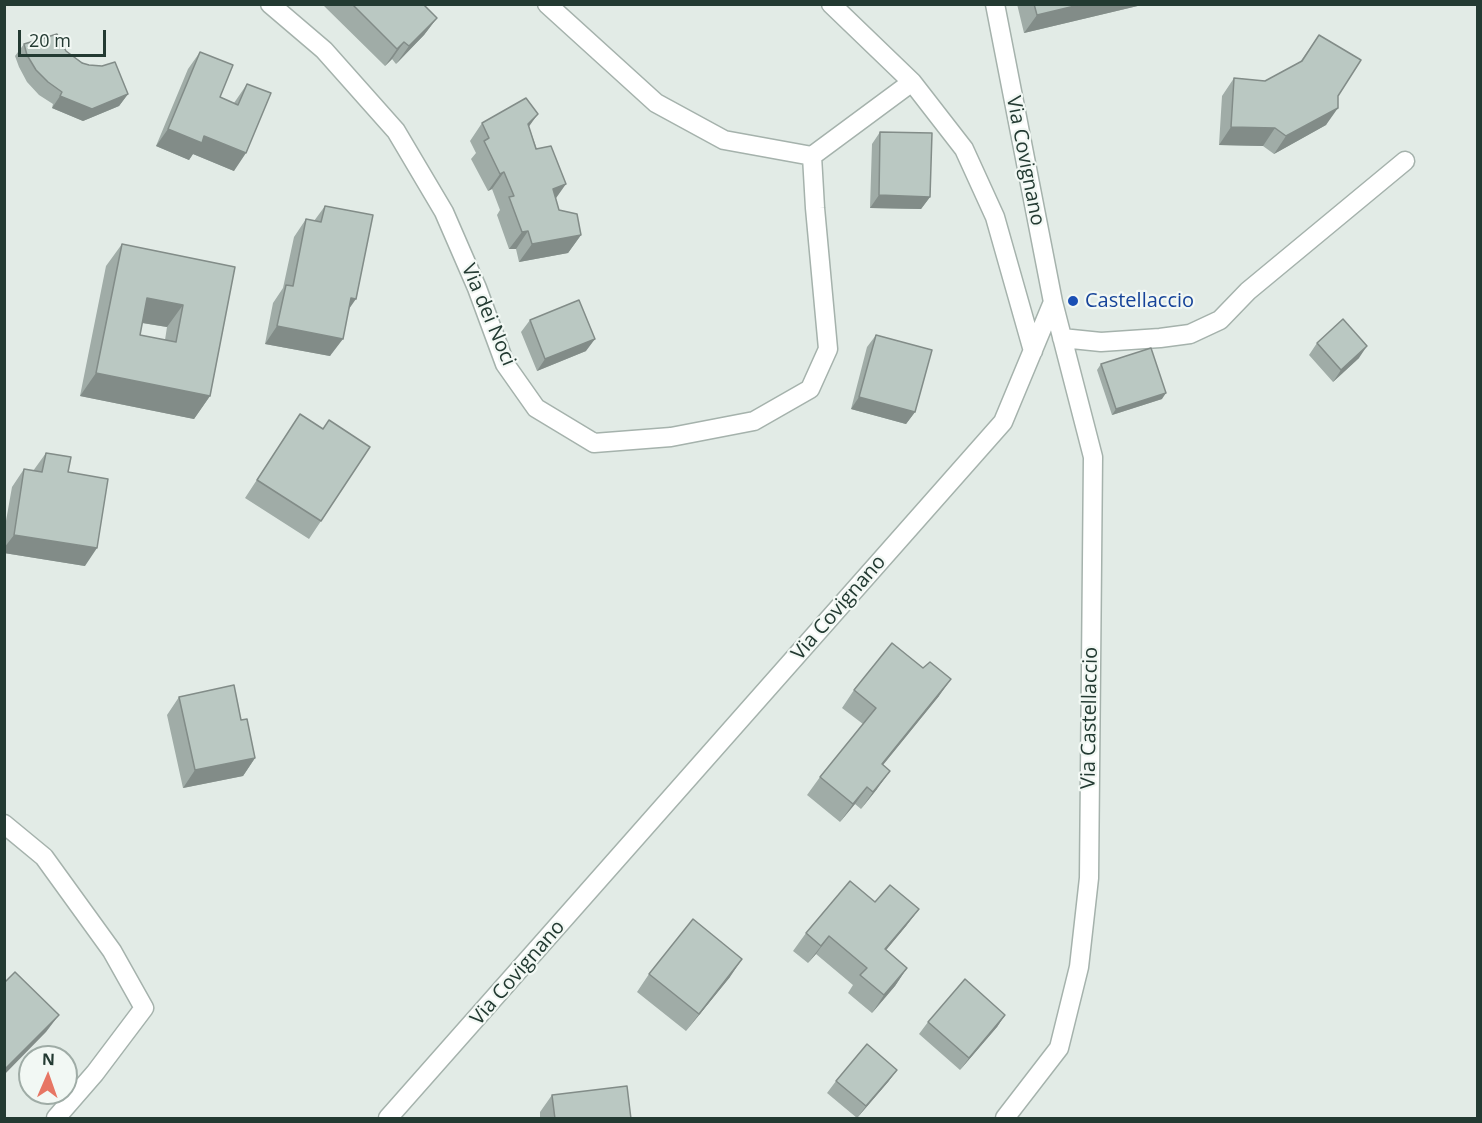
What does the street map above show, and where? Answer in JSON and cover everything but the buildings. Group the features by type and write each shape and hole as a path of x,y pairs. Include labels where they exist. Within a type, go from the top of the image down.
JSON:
{"street":[{"name":"Via dei Noci","path":"270,4 324,50 396,131 444,212 477,288 505,364 536,408 594,443 671,437 754,421 810,389 828,350 812,156"},
{"path":"547,4 656,103 724,140 812,156 912,82"},
{"path":"831,4 912,82 964,149 995,217 1033,351"},
{"name":"Via Covignano","path":"388,1119 1003,422 1053,302 995,4"},
{"path":"1062,338 1101,342 1160,338 1190,334 1220,320 1248,291 1405,161"},
{"name":"Via Castellaccio","path":"1005,1119 1059,1048 1080,967 1089,878 1093,458 1053,302"},
{"path":"4,824 44,857 112,951 144,1008 95,1073 56,1119"}],"place":[{"name":"Castellaccio","path":"1073,301"}]}
